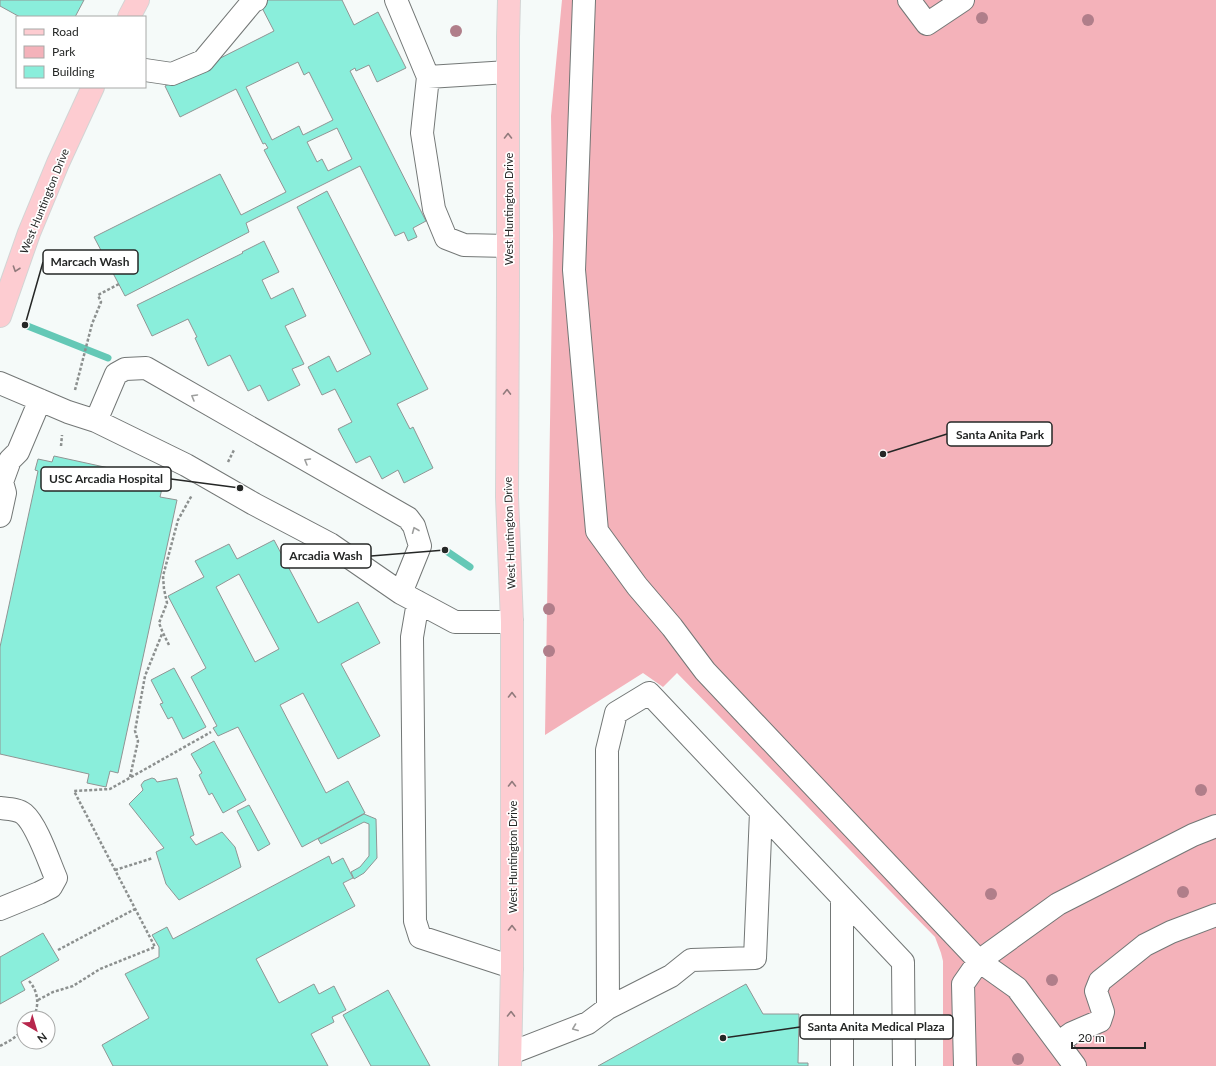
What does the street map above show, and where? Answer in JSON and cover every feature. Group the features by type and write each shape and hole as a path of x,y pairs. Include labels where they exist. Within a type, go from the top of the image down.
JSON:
{"main road":[{"path":"130,16 138,0"},
{"name":"West Huntington Drive","path":"509,0 506,497 512,622 512,967 510,1060"},
{"name":"West Huntington Drive","path":"0,316 29,233 58,163 93,88"}],"lane":[{"path":"146,70 172,74 203,60 253,1 256,0"},
{"path":"396,0 428,76 422,133 434,209 446,238 464,245 508,246"},
{"path":"584,0 574,270 597,531 637,586 672,627 705,671 979,961 1017,988 1075,1066"},
{"path":"909,0 927,24 963,0"},
{"path":"428,76 508,72"},
{"path":"96,421 116,374 125,369 146,368 408,518 414,526 420,546 410,598 412,637 415,921 420,937 512,967"},
{"path":"0,383 68,412 96,421 186,465 254,504 330,544 410,598 455,622 512,622"},
{"path":"0,516 5,493 16,486 22,466 18,452 40,400"},
{"path":"608,1008 607,750 616,713 648,693 903,962 904,1066"},
{"path":"0,808 17,811 24,814 34,827 56,878 51,887 0,909"},
{"path":"510,1060 588,1023 608,1008 671,976 691,960 755,958 761,812"},
{"path":"965,1066 963,984 979,961 1058,904 1193,835 1216,826"},
{"path":"842,898 842,1066"},
{"path":"1058,1043 1072,1033 1100,1021 1103,1012 1096,991 1100,981 1116,968 1145,945 1171,932 1216,915"}],"path":[{"path":"78,379 92,324 101,302 98,295 119,284"},
{"path":"227,463 234,450"},
{"path":"169,645 159,622 168,602 164,589 163,576 178,520 188,502"},
{"path":"130,778 138,741 135,731 145,676 163,633"},
{"path":"38,1000 53,992 73,986 100,969 155,946 74,791 110,789 211,732"},
{"path":"115,870 153,858"},
{"path":"58,950 135,909"},
{"path":"29,981 34,987 38,1000 35,1010"},
{"path":"0,1046 16,1036"}],"green space":[{"path":"562,0 1216,0 1216,1066 943,1066 943,961 935,937 677,673 663,687 643,673 545,735 553,236 551,116"}],"building":[{"path":"0,0 84,0 76,16 18,16 0,6"},
{"path":"268,0 342,0 354,25 378,12 406,68 377,82 369,65 356,71 355,68 350,71 426,221 413,228 417,237 408,241 404,232 395,236 360,166 246,223 249,232 125,296 94,237 220,174 241,215 286,192 264,150 268,148 265,143 263,144 236,89 180,117 165,86 274,31 260,4","holes":["298,62 304,75 309,72 333,120 303,135 299,126 272,140 246,87","337,128 352,159 328,171 322,159 317,162 307,142"]},
{"path":"327,191 428,389 397,404 410,429 413,427 433,468 404,483 398,470 382,479 370,456 356,463 338,429 352,422 335,389 322,395 308,367 329,356 337,372 371,354 297,207"},
{"path":"264,241 279,272 262,280 271,299 293,288 306,316 285,326 304,364 292,369 300,385 268,401 260,385 248,391 230,355 208,366 195,338 197,337 188,319 152,336 137,305 243,253 242,252"},
{"path":"54,456 164,480 160,497 177,500 118,773 110,771 106,787 87,783 89,774 0,754 0,647 38,471 35,470 38,459 52,462"},
{"path":"274,540 318,623 358,602 380,643 341,664 380,736 338,759 303,693 280,705 326,793 348,781 365,813 302,847 238,727 218,736 213,728 217,726 191,677 206,668 168,596 204,577 195,561 229,544 237,559","holes":["239,574 279,649 255,662 216,587"]},
{"path":"174,668 206,727 183,739 172,717 168,719 160,704 163,703 151,680"},
{"path":"214,741 246,800 223,813 212,793 209,795 199,775 202,773 191,754"},
{"path":"152,778 157,782 177,778 194,835 190,837 196,845 222,832 235,847 241,867 179,900 166,884 156,852 164,848 129,804 143,790 141,785 144,781"},
{"path":"249,805 270,844 258,851 237,811"},
{"path":"364,814 376,819 377,858 364,873 354,879 351,872 360,867 369,856 369,824 364,822 321,844 318,839"},
{"path":"329,856 332,864 343,858 353,878 343,883 355,906 256,959 279,1003 314,984 319,994 334,986 346,1010 332,1017 334,1022 311,1034 328,1066 113,1066 102,1045 149,1018 125,974 159,957 159,947 152,935 167,927 173,939"},
{"path":"43,933 59,960 21,982 25,990 0,1004 0,957"},
{"path":"746,984 763,1014 799,1014 798,1063 808,1063 808,1066 598,1066"},
{"path":"388,990 430,1066 371,1066 343,1015"}],"waterway":[{"path":"25,325 108,358"},
{"path":"445,550 470,567"}],"place":[{"name":"Marcach Wash","path":"25,325"},
{"name":"Santa Anita Park","path":"883,454"},
{"name":"USC Arcadia Hospital","path":"240,488"},
{"name":"Arcadia Wash","path":"445,550"},
{"name":"Santa Anita Medical Plaza","path":"723,1038"}]}
